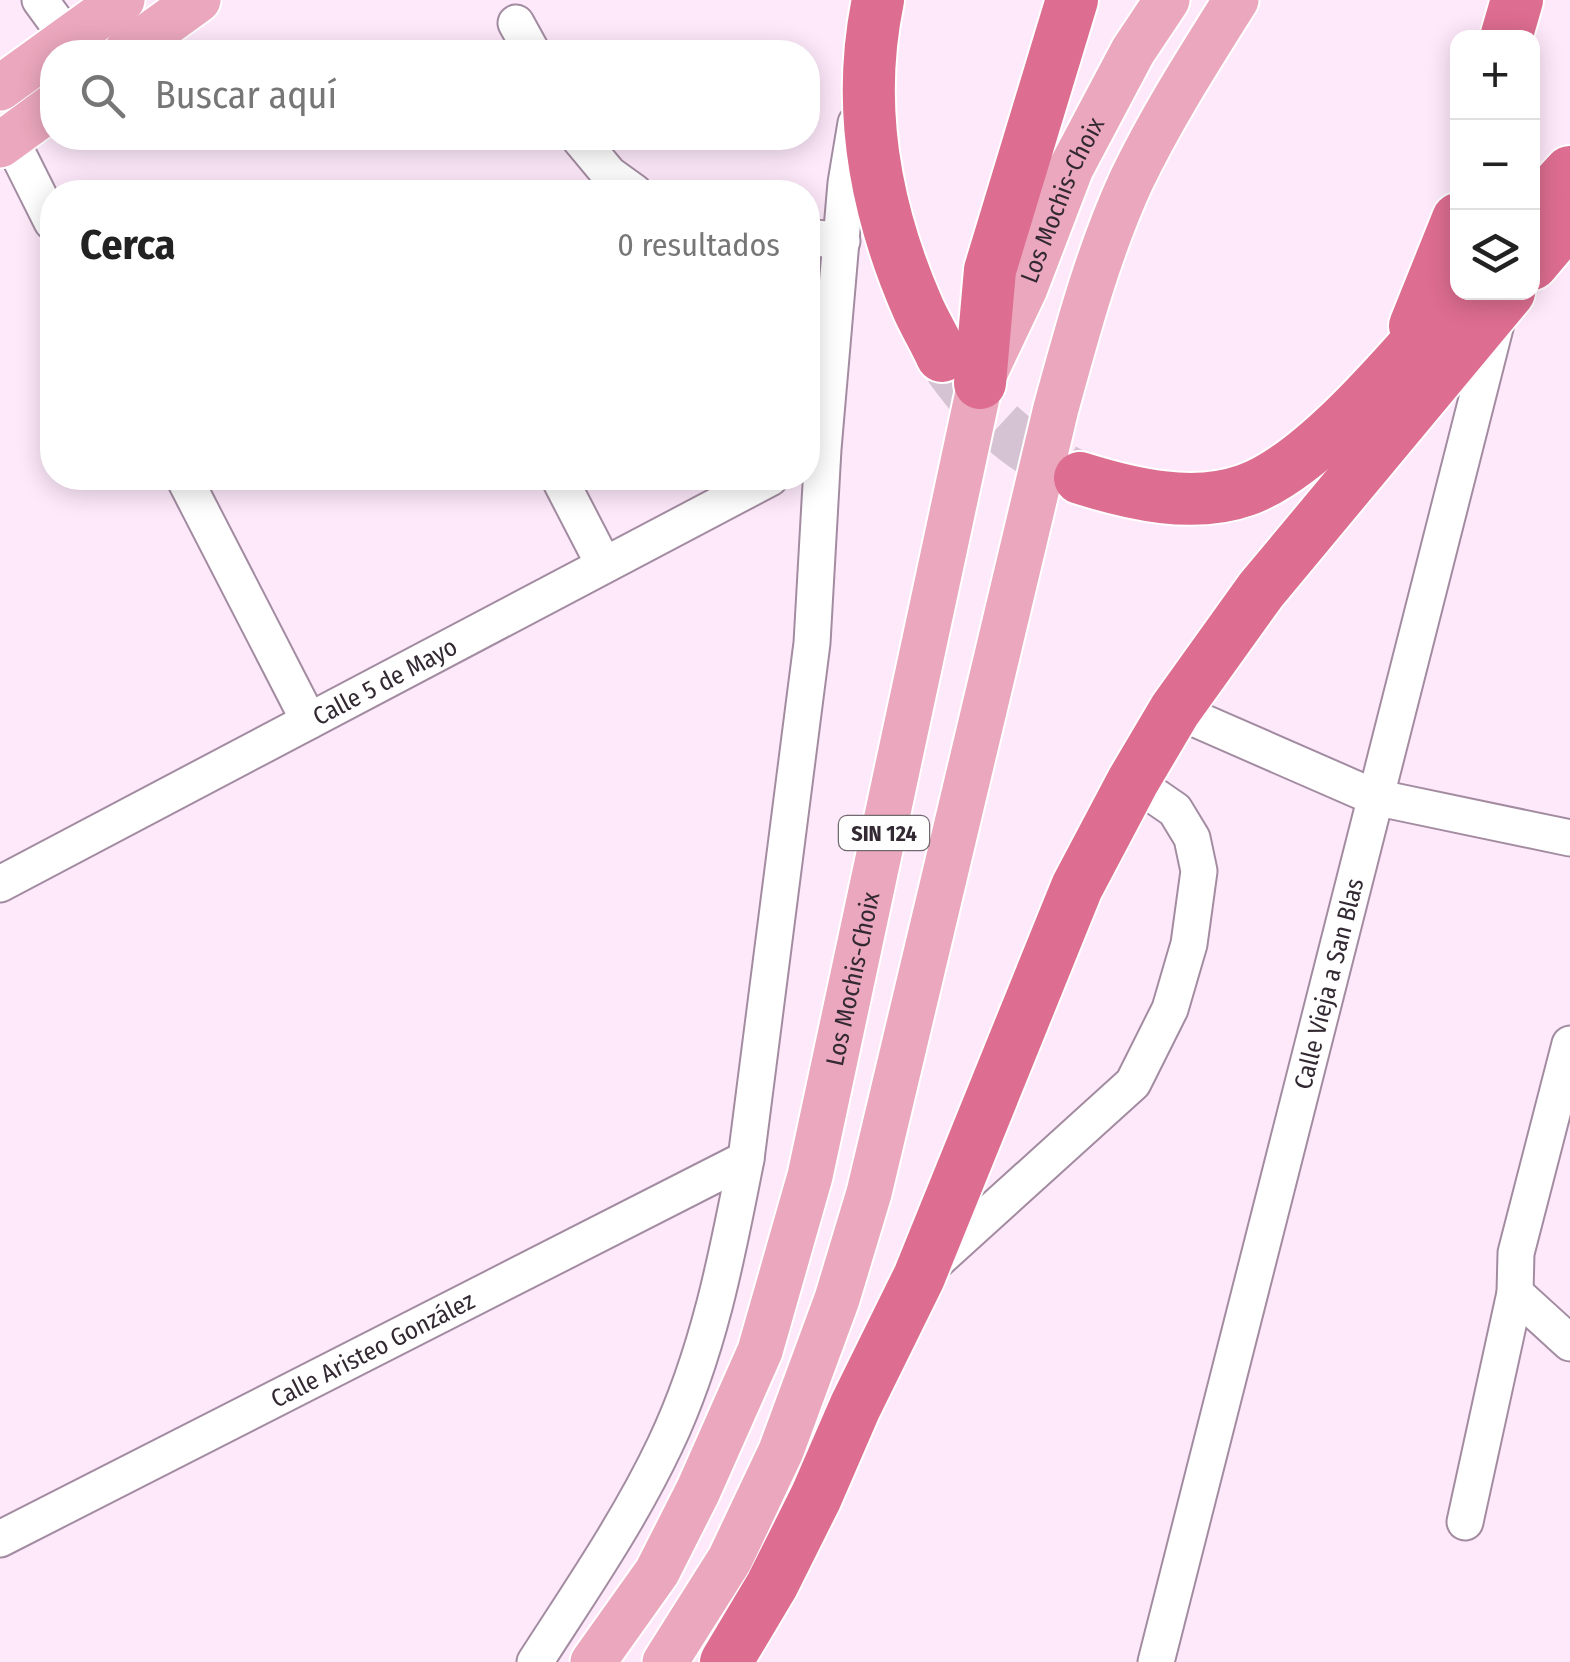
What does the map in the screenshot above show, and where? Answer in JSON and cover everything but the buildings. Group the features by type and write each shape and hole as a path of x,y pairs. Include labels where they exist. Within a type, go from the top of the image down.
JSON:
{"highway":[{"path":"961,370 1072,0"},
{"path":"1508,30 1516,0"},
{"path":"873,21 868,127 872,163 890,234 918,309 961,370"},
{"path":"1535,210 1570,172"},
{"path":"1540,249 1570,219"},
{"path":"1397,363 1428,300 1450,241"},
{"path":"1080,478 1165,497 1213,496 1246,490 1295,462 1397,363 1484,300"},
{"path":"726,1662 772,1585 816,1498 920,1277 1077,887 1134,781 1175,710 1261,590 1491,300"}],"main road":[{"path":"79,40 122,0"},
{"path":"143,40 198,0"},
{"name":"Los Mochis-Choix","path":"593,1662 656,1572 698,1491 766,1332 810,1176 961,370 1025,288 1071,168 1133,51 1167,0"},
{"name":"SIN 124","path":"665,1662 730,1560 782,1451 812,1376 869,1193 1051,428 1084,307 1131,182 1182,86 1236,0"},
{"path":"0,88 40,65"},
{"path":"5,142 40,115"}],"street":[{"path":"40,0 68,40"},
{"path":"820,346 825,239 846,183 873,21"},
{"path":"5,142 40,202"},
{"path":"588,150 617,180"},
{"name":"Calle Vieja a San Blas","path":"1156,1662 1498,300"},
{"path":"190,490 309,721"},
{"path":"565,490 604,565"},
{"name":"Calle 5 de Mayo","path":"0,884 747,490"},
{"path":"535,1662 629,1512 664,1446 690,1386 713,1315 746,1159 812,643 819,569 816,490"},
{"path":"1175,710 1374,797 1570,838"},
{"path":"920,1277 1133,1083 1170,1008 1188,944 1199,871 1192,838 1175,810 1134,781"},
{"path":"1465,1522 1515,1293 1516,1253 1570,1044"},
{"name":"Calle Aristeo González","path":"0,1539 746,1159"},
{"path":"1515,1293 1570,1343"}],"tunnel":[{"path":"949,366 1006,431 1038,455 1080,478"}]}
